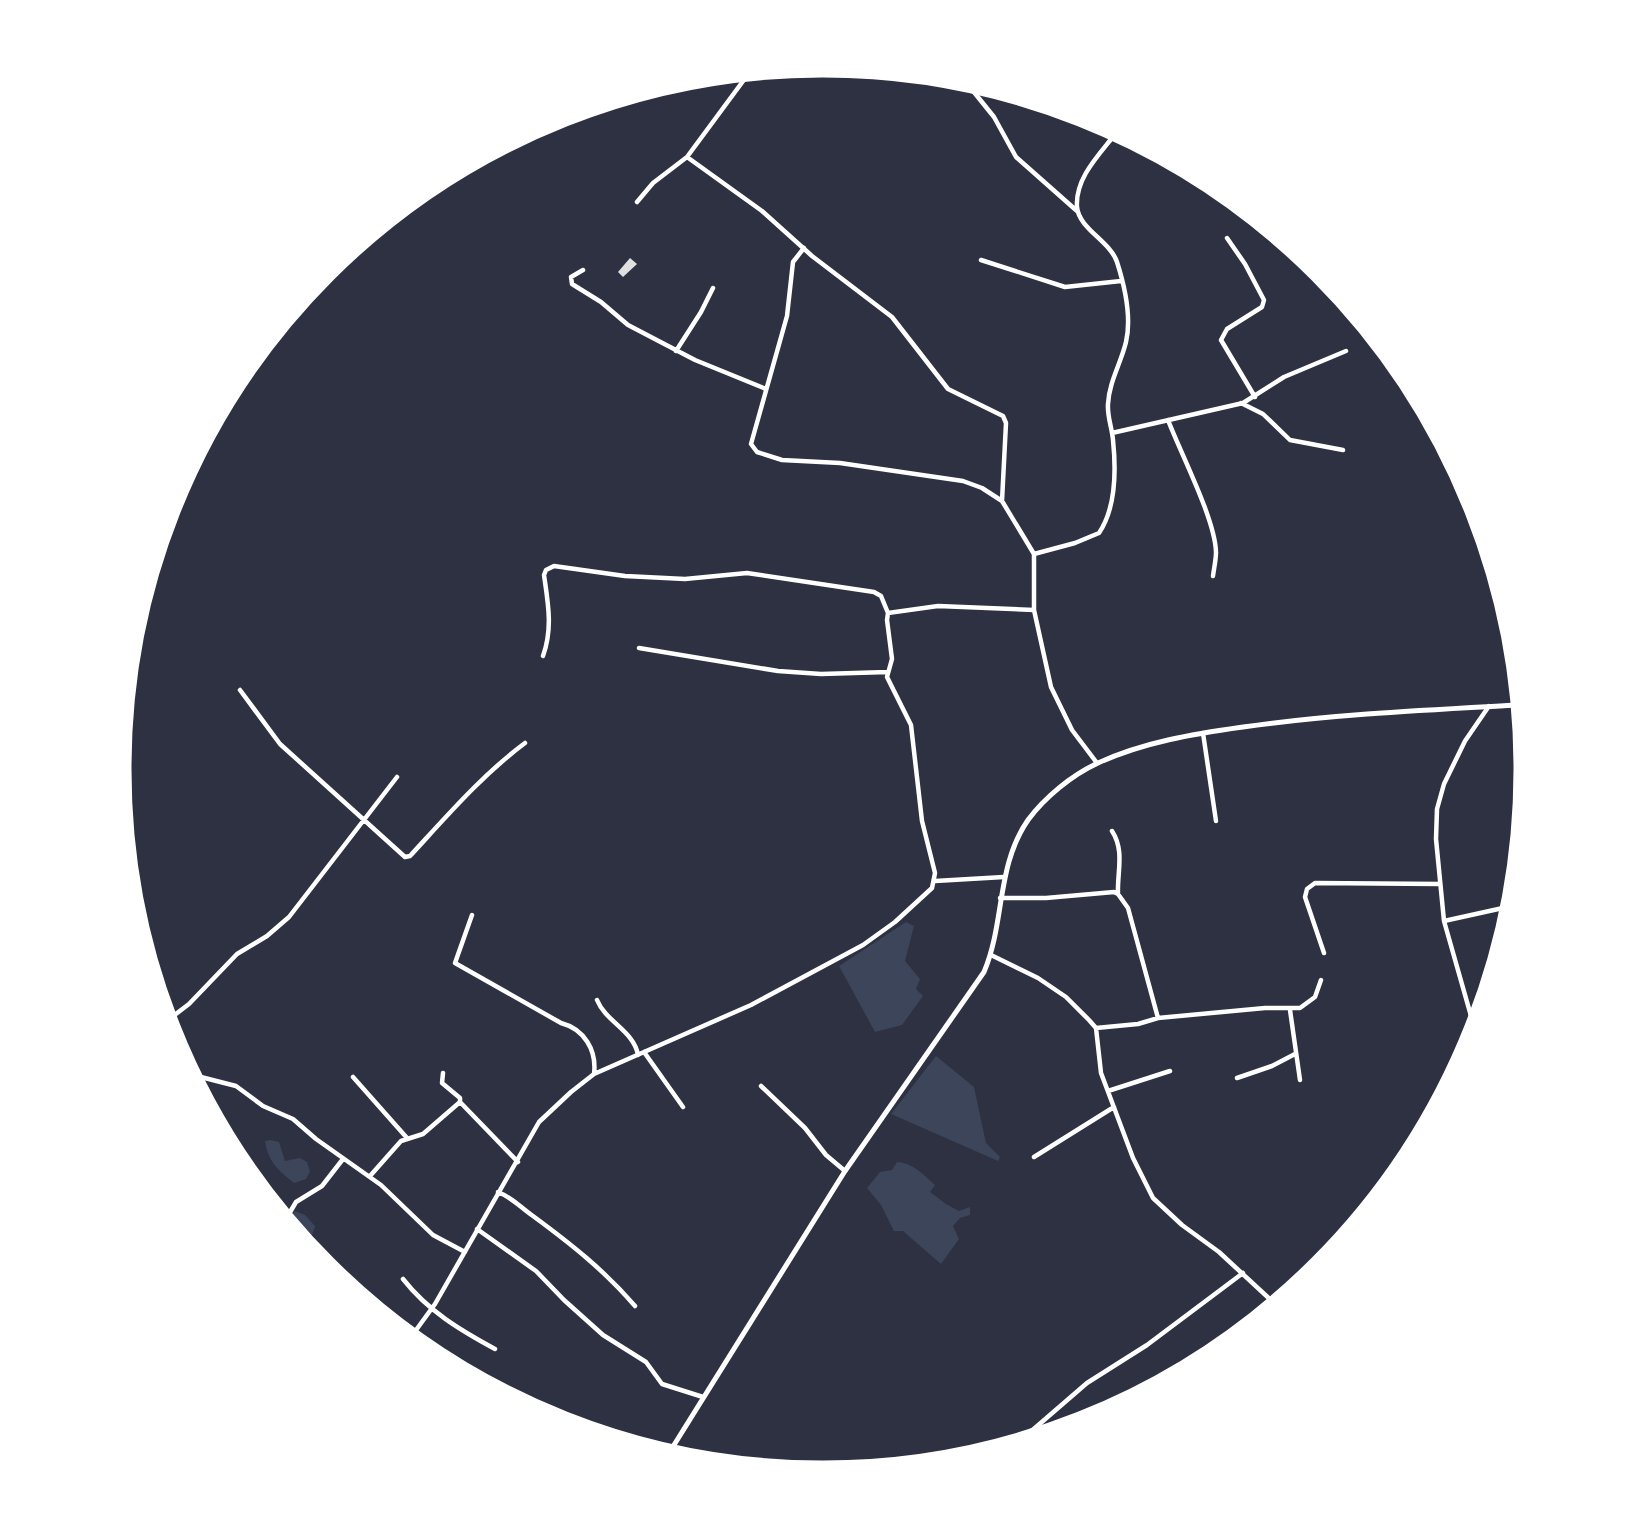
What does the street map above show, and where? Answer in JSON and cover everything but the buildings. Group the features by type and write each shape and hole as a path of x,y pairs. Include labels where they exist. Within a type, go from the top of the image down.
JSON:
{"street":[{"path":"637,202 653,183 687,158 743,81"},
{"path":"975,94 994,117 1016,158 1077,211 1112,252 1130,318 1126,342 1109,395 1114,472 1110,509 1105,523 1099,533 1089,538 1034,554"},
{"path":"1077,211 1078,188 1111,140"},
{"path":"687,158 762,211 804,248 892,317 948,389 984,405 1005,418 1002,501"},
{"path":"1227,238 1245,264 1264,300 1262,307 1227,329 1222,337 1222,344 1238,366 1255,397"},
{"path":"804,248 793,262 787,316 751,444 757,452 782,460 840,463 963,481 982,488 1002,501 1034,554 1035,610 1051,687 1071,730 1097,763"},
{"path":"981,260 1065,287 1121,281"},
{"path":"583,270 570,278 572,284 601,302 628,326 676,351 766,389"},
{"path":"676,351 701,312 713,288"},
{"path":"1112,433 1241,403 1255,397 1284,377 1346,351"},
{"path":"1241,403 1263,414 1290,440 1343,450"},
{"path":"1168,420 1202,502 1212,536 1216,551 1213,576"},
{"path":"416,1329 465,1252 539,1122 594,1074 751,1005 863,945 928,892 935,881 922,821 911,725 907,714 891,689 888,672 892,659 888,612 881,596 874,592 819,582 747,573 685,579 625,576 554,566 546,570 544,575 550,611 550,630 543,656"},
{"path":"888,612 938,606 1035,610"},
{"path":"639,648 778,671 888,672"},
{"path":"240,690 280,744 343,800 362,822 401,855 410,856 440,821 505,757 525,743"},
{"path":"674,1445 845,1171 897,1094 971,995 991,955 1004,877 1020,835 1037,810 1077,775 1097,763 1141,746 1203,732 1302,718 1512,705"},
{"path":"1470,1014 1444,921 1437,809 1444,784 1465,741 1489,706"},
{"path":"1203,732 1216,821"},
{"path":"175,1014 196,998 237,954 267,936 289,917 397,777"},
{"path":"1112,831 1121,857 1117,876 1118,894 1128,908 1158,1018"},
{"path":"935,881 1004,877"},
{"path":"1324,953 1305,897 1307,889 1315,884 1440,884"},
{"path":"1000,898 1046,898 1114,892 1118,894"},
{"path":"1444,921 1501,908"},
{"path":"472,915 455,963 554,1019 576,1027 586,1038 596,1063 594,1074"},
{"path":"991,955 1038,978 1066,997 1096,1028 1097,1054 1108,1091 1133,1158 1153,1198 1182,1225 1219,1252 1268,1298"},
{"path":"1096,1028 1138,1024 1158,1018 1265,1008 1290,1010 1308,1005 1315,997 1321,980"},
{"path":"597,1000 605,1014 632,1040 638,1055"},
{"path":"1290,1010 1300,1080"},
{"path":"644,1052 683,1107"},
{"path":"1237,1078 1272,1066 1295,1054"},
{"path":"1108,1091 1170,1071"},
{"path":"443,1073 442,1083 460,1098 460,1102 518,1162"},
{"path":"353,1077 407,1138"},
{"path":"203,1078 236,1086 263,1106 293,1119 343,1159 370,1176 433,1235 465,1252"},
{"path":"761,1086 805,1128 826,1155 845,1171"},
{"path":"370,1176 394,1148 407,1138 423,1134 460,1102"},
{"path":"1034,1157 1114,1107"},
{"path":"290,1212 297,1202 322,1186 343,1159"},
{"path":"498,1192 513,1199 530,1215 575,1246 609,1276 635,1306"},
{"path":"477,1229 536,1270 570,1307 603,1335 646,1362 662,1384 703,1397"},
{"path":"1034,1428 1087,1383 1147,1345 1243,1273"},
{"path":"403,1279 431,1309 452,1325 495,1349"}],"shaded area":[{"path":"906,922 914,926 905,961 920,979 916,989 923,996 902,1025 875,1032 839,966"},
{"path":"936,1056 974,1087 986,1143 1000,1157 998,1161 891,1114"},
{"path":"265,1141 279,1142 285,1161 300,1158 307,1162 310,1172 306,1179 294,1183 279,1170 266,1148"},
{"path":"897,1162 913,1167 935,1185 930,1192 946,1204 959,1211 970,1207 970,1215 960,1218 953,1226 959,1239 941,1264 903,1231 894,1231 881,1205 867,1188 880,1172 892,1170"},
{"path":"295,1211 305,1215 315,1226 312,1236 302,1226 292,1214"}]}
